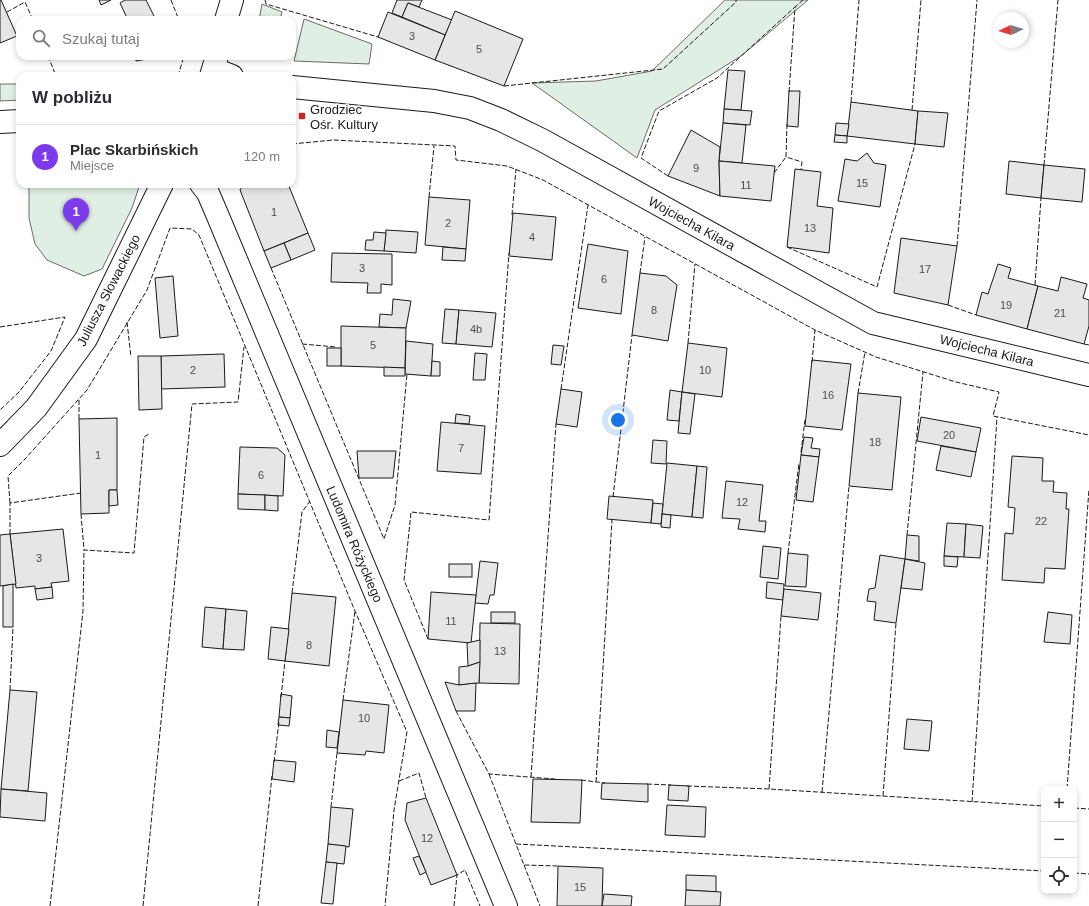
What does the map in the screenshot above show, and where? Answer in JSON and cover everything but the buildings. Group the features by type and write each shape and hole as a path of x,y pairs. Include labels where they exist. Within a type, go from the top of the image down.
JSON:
{"street":[{"path":"227,16 232,0"},
{"name":"Wojciecha Kilara","path":"296,87 434,101 470,108 501,120 542,140 873,323 1089,375"},
{"path":"0,122 16,121"},
{"name":"Juliusza Słowackiego","path":"0,445 36,408 86,339 160,188"},
{"name":"Ludomira Różyckiego","path":"204,188 214,207 506,906"}],"green space":[{"path":"725,0 808,0 741,56 655,110 637,158 532,83 596,81 652,71"},
{"path":"262,4 282,12 281,16 260,16"},
{"path":"304,19 372,44 369,64 294,61 296,60 296,53"},
{"path":"0,84 16,84 16,100 0,101"},
{"path":"29,188 139,188 132,208 102,269 84,276 47,260 35,244 29,218"}],"fence":[{"path":"171,0 177,16"},
{"path":"265,0 266,4 378,37"},
{"path":"504,86 663,69 736,2 736,0"},
{"path":"789,92 795,7 803,0"},
{"path":"851,102 859,0"},
{"path":"912,110 921,0"},
{"path":"957,246 977,0"},
{"path":"1044,165 1058,0"},
{"path":"7,12 25,2 31,16"},
{"path":"668,176 641,158 659,111 717,78 795,7"},
{"path":"50,60 54,72"},
{"path":"179,72 183,60"},
{"path":"787,124 786,157 802,162 801,170"},
{"path":"296,144 333,140 455,146 456,160 507,166 543,180 815,330 876,357 956,382 999,392 993,416 1089,435"},
{"path":"787,247 877,287 915,144"},
{"path":"429,197 434,146"},
{"path":"774,173 786,157"},
{"path":"512,215 516,169"},
{"path":"1035,285 1041,198"},
{"path":"561,389 588,205"},
{"path":"10,503 8,476 87,390 147,290 170,228 192,229 199,235 355,611 407,732 394,810 385,906"},
{"path":"640,273 645,237"},
{"path":"428,639 404,580 411,512 489,520 509,253"},
{"path":"688,343 695,264"},
{"path":"271,268 384,539 395,505 407,374"},
{"path":"948,305 976,315"},
{"path":"0,327 65,317 51,351 19,392 0,410"},
{"path":"127,322 131,357"},
{"path":"812,362 815,330"},
{"path":"613,497 632,335"},
{"path":"302,344 336,347"},
{"path":"1084,344 1089,345"},
{"path":"143,906 192,404 238,402 244,347"},
{"path":"858,393 865,352"},
{"path":"907,535 923,372"},
{"path":"79,399 79,419"},
{"path":"972,802 997,417"},
{"path":"801,452 805,420"},
{"path":"531,777 556,424"},
{"path":"81,514 84,550 134,553 144,437 149,434"},
{"path":"788,553 799,463"},
{"path":"822,792 849,486"},
{"path":"1067,786 1089,489"},
{"path":"10,534 10,503 81,493"},
{"path":"292,593 302,512 310,501"},
{"path":"596,782 612,520"},
{"path":"50,906 83,611 84,550"},
{"path":"343,700 355,611"},
{"path":"769,789 781,616"},
{"path":"883,796 896,623"},
{"path":"10,690 13,627"},
{"path":"281,697 285,661"},
{"path":"456,711 489,774 555,779"},
{"path":"274,762 279,722"},
{"path":"331,807 337,753"},
{"path":"399,781 419,773 426,798"},
{"path":"489,774 524,865 558,866"},
{"path":"258,906 272,776"},
{"path":"581,780 605,783"},
{"path":"647,784 671,785"},
{"path":"687,786 769,789 1041,806"},
{"path":"1077,808 1089,809"},
{"path":"516,844 1041,871"},
{"path":"524,865 540,906"},
{"path":"454,906 457,875 465,870 480,906"},
{"path":"1077,873 1089,874"}],"place":[{"name":"Grodziec Ośr. Kultury","path":"302,116"},
{"name":"Plac Skarbińskich","path":"76,231"}]}
